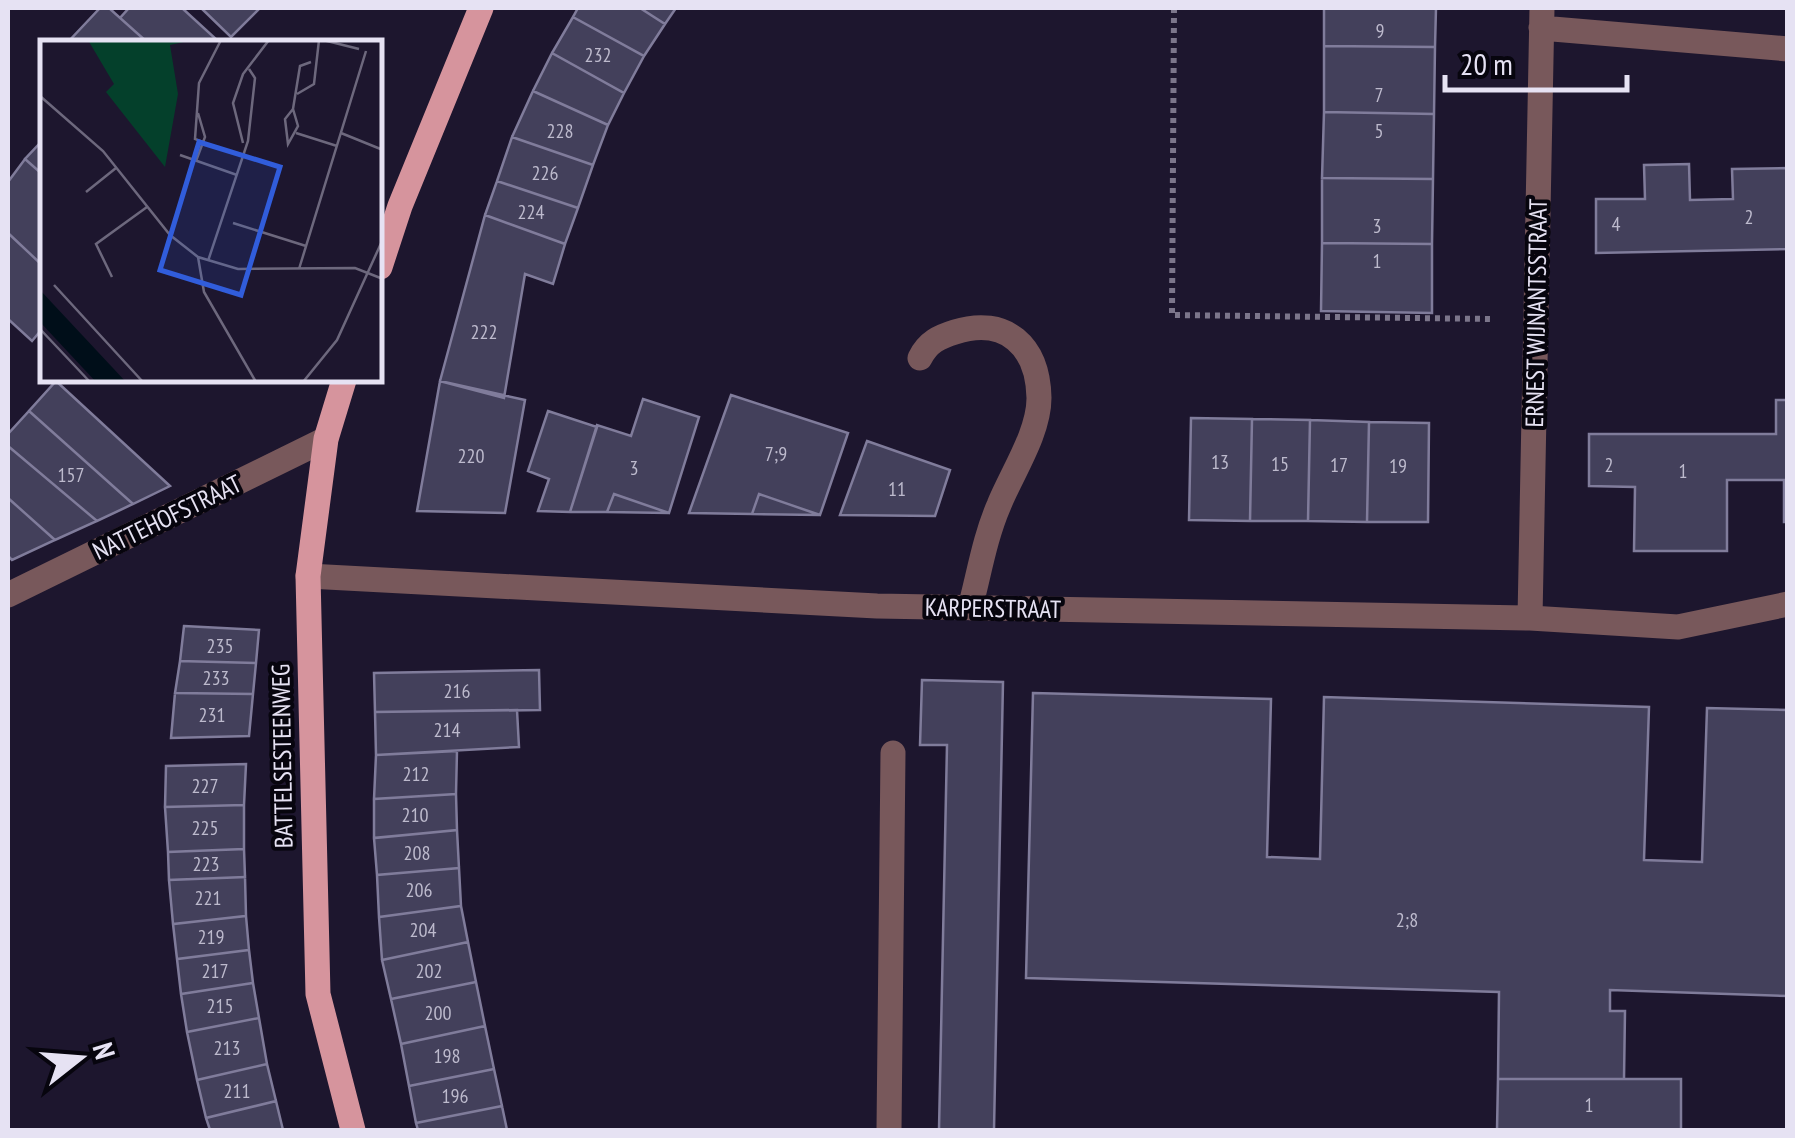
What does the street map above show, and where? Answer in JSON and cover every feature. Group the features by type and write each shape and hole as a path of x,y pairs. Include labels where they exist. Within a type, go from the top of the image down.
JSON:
{"main road":[{"path":"382,261 400,206 481,8"},
{"name":"BATTELSESTEENWEG","path":"343,382 326,439 308,576 318,994 352,1130"}],"street":[{"name":"ERNEST WIJNANTSSTRAAT","path":"1530,618 1542,18"},
{"path":"1542,18 1788,50"},
{"path":"920,358 926,346 944,336 983,326 1008,334 1026,348 1036,371 1039,401 1022,460 998,507 970,608"},
{"name":"NATTEHOFSTRAAT","path":"8,595 326,439"},
{"name":"KARPERSTRAAT","path":"308,576 876,606 1530,618 1678,627 1788,604"},
{"path":"889,1130 892,752"}],"path":[{"path":"1174,8 1172,316 1536,320"}],"building":[{"path":"100,8 109,8 145,40 70,40"},
{"path":"129,8 182,8 217,40 145,40 120,18"},
{"path":"201,8 260,8 231,37"},
{"path":"578,8 640,8 665,24 644,56 573,17"},
{"path":"640,8 676,8 665,24"},
{"path":"1324,8 1436,8 1435,47 1324,46"},
{"path":"573,17 644,56 624,93 552,53"},
{"path":"1324,46 1435,47 1434,114 1324,112"},
{"path":"552,53 624,93 608,125 533,91"},
{"path":"533,91 608,125 593,165 512,137"},
{"path":"1324,112 1434,114 1433,179 1322,178"},
{"path":"512,137 593,165 578,208 497,181"},
{"path":"40,143 40,172 25,159"},
{"path":"25,159 40,172 40,263 8,233 8,182"},
{"path":"1689,164 1690,200 1733,199 1732,169 1788,168 1788,249 1596,253 1596,199 1645,199 1644,165"},
{"path":"1322,178 1433,179 1432,244 1322,243"},
{"path":"497,181 578,208 565,244 485,215"},
{"path":"485,215 565,244 553,284 525,274 504,398 440,381"},
{"path":"8,233 40,263 40,331 32,341 8,319"},
{"path":"1322,243 1432,244 1432,313 1321,311"},
{"path":"440,381 525,400 505,513 417,511"},
{"path":"57,382 170,486 133,504 29,411"},
{"path":"731,395 848,433 820,515 759,494 752,514 689,513"},
{"path":"643,399 699,417 669,513 614,494 607,512 570,512 597,425 631,436"},
{"path":"1776,400 1788,400 1788,522 1784,522 1784,480 1727,480 1727,551 1634,551 1635,487 1589,486 1589,434 1776,434"},
{"path":"29,411 133,504 97,521 8,446 8,434"},
{"path":"548,411 597,427 570,512 538,511 549,479 528,471"},
{"path":"1191,418 1252,419 1250,521 1189,520"},
{"path":"1252,419 1310,420 1308,521 1250,521"},
{"path":"1310,420 1369,422 1367,522 1308,521"},
{"path":"1369,422 1429,423 1428,522 1367,522"},
{"path":"867,441 950,470 935,516 840,515"},
{"path":"8,446 97,521 55,540 8,498"},
{"path":"614,494 669,513 607,512"},
{"path":"759,494 820,515 752,514"},
{"path":"8,498 55,540 12,560 8,556"},
{"path":"184,626 259,630 256,663 180,661"},
{"path":"180,661 256,663 253,694 175,693"},
{"path":"539,670 540,710 375,712 374,673"},
{"path":"922,680 1003,682 994,1130 939,1130 947,745 920,745"},
{"path":"175,693 253,694 249,736 171,738"},
{"path":"1033,693 1271,699 1267,857 1320,859 1324,697 1649,707 1644,860 1702,862 1707,708 1788,710 1788,996 1610,990 1610,1011 1625,1011 1624,1079 1498,1079 1499,992 1026,978"},
{"path":"517,710 519,747 376,755 375,712"},
{"path":"457,751 456,794 374,799 376,755"},
{"path":"246,764 244,805 165,807 166,766"},
{"path":"456,794 457,830 374,838 374,799"},
{"path":"244,805 244,849 168,852 165,807"},
{"path":"457,830 459,868 377,875 374,838"},
{"path":"244,849 245,877 169,880 168,852"},
{"path":"459,868 461,906 379,917 377,875"},
{"path":"245,877 246,916 173,924 169,880"},
{"path":"461,906 468,942 382,960 379,917"},
{"path":"246,916 249,950 177,959 173,924"},
{"path":"468,942 476,982 391,999 382,960"},
{"path":"249,950 253,983 181,994 177,959"},
{"path":"476,982 485,1026 401,1044 391,999"},
{"path":"253,983 259,1018 187,1032 181,994"},
{"path":"259,1018 267,1064 197,1080 187,1032"},
{"path":"485,1026 494,1069 409,1086 401,1044"},
{"path":"267,1064 276,1101 206,1118 197,1080"},
{"path":"494,1069 502,1106 416,1123 409,1086"},
{"path":"1498,1079 1681,1079 1681,1130 1497,1130"},
{"path":"276,1101 283,1130 210,1130 206,1118"},
{"path":"502,1106 507,1130 418,1130 416,1123"}]}
